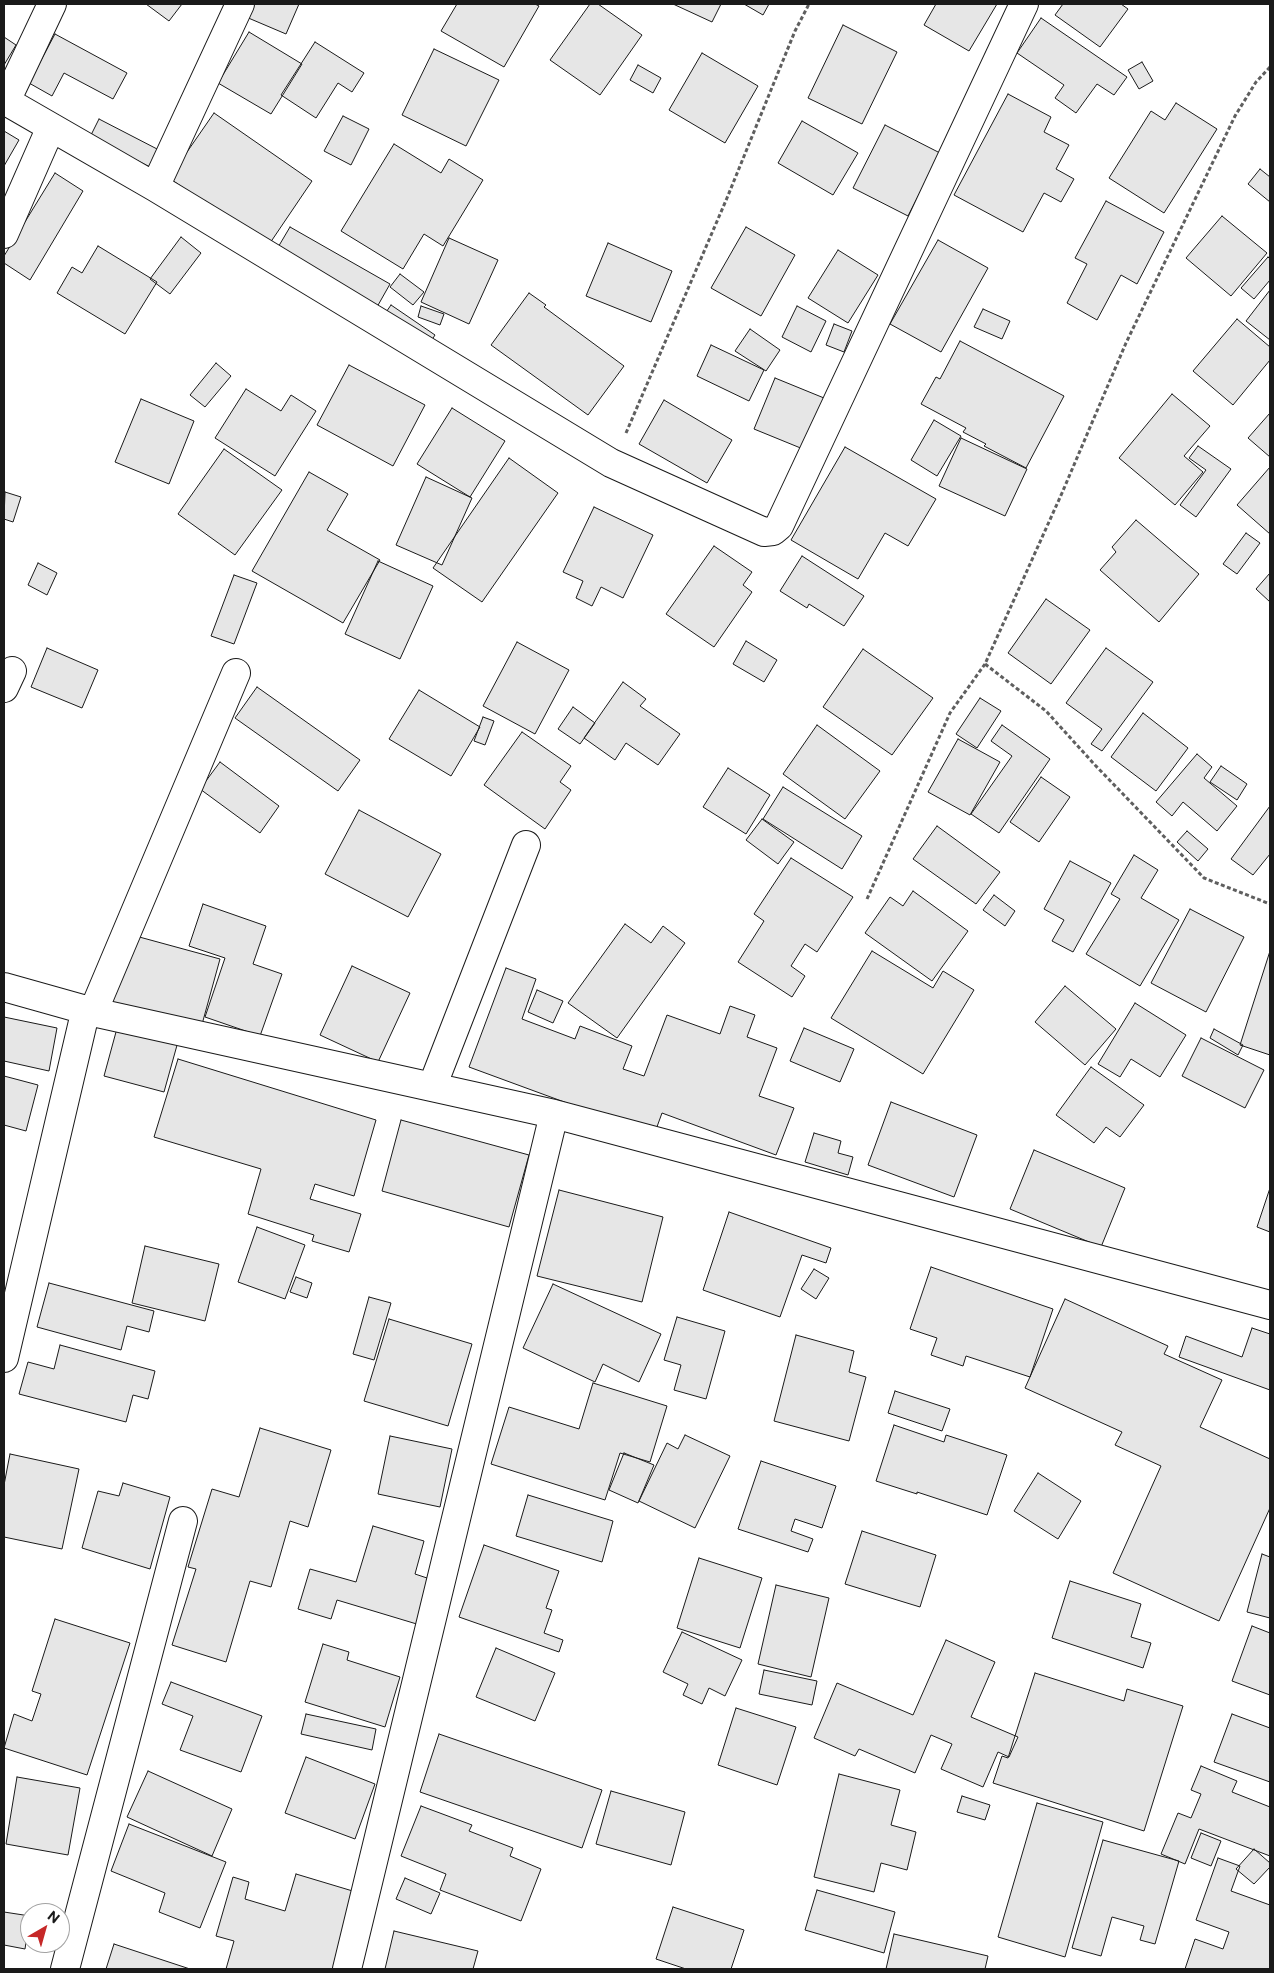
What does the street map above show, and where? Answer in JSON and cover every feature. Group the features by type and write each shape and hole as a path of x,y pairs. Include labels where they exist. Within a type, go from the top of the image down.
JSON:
{"street":[{"path":"52,4 5,100 155,187 611,463 764,532 773,531 780,526 1024,4"},
{"path":"155,187 240,4"},
{"path":"4,234 51,128"},
{"path":"4,1358 90,1010 236,673"},
{"path":"432,1087 526,845"},
{"path":"4,987 90,1010 554,1114 1270,1305"},
{"path":"347,1969 554,1114"},
{"path":"64,1969 183,1521"}],"path":[{"path":"636,412 808,4"},
{"path":"867,899 950,713 985,664 1062,493 1126,343 1235,116 1256,82 1270,67"},
{"path":"985,664 1046,711 1204,878 1270,904"}],"building":[{"path":"146,4 182,4 169,21"},
{"path":"252,4 299,4 286,34 246,17"},
{"path":"457,4 535,4 539,6 504,67 441,31"},
{"path":"590,4 598,4 642,35 600,95 550,60"},
{"path":"673,4 721,4 712,22"},
{"path":"744,4 769,4 763,15"},
{"path":"936,4 997,4 969,51 924,25"},
{"path":"1063,4 1121,4 1128,9 1100,47 1055,15"},
{"path":"1041,18 1127,77 1114,95 1097,84 1076,113 1055,98 1064,85 1017,53"},
{"path":"843,25 897,52 862,124 808,98"},
{"path":"249,32 302,64 271,114 218,83"},
{"path":"55,34 127,73 113,99 64,73 52,96 29,83"},
{"path":"4,37 16,45 4,65"},
{"path":"315,42 364,73 352,92 338,83 316,118 281,95"},
{"path":"434,49 499,80 466,146 402,115"},
{"path":"702,53 758,86 725,143 669,110"},
{"path":"1142,62 1153,81 1139,89 1128,70"},
{"path":"638,65 661,78 653,93 630,80"},
{"path":"1008,94 1051,117 1044,132 1069,145 1056,169 1074,179 1061,202 1044,193 1023,232 954,195"},
{"path":"1176,103 1217,129 1164,213 1109,178 1151,111 1165,120"},
{"path":"214,113 312,181 268,246 169,178"},
{"path":"343,116 369,129 351,165 324,151"},
{"path":"99,119 159,150 150,167 90,137"},
{"path":"802,121 858,153 833,195 778,163"},
{"path":"885,125 940,153 908,216 853,188"},
{"path":"4,131 19,140 4,166"},
{"path":"394,144 441,173 449,159 483,180 443,246 424,234 403,269 341,231"},
{"path":"1260,169 1270,177 1270,202 1248,184"},
{"path":"55,173 83,191 30,280 4,263 4,256"},
{"path":"1106,201 1164,232 1137,284 1121,275 1097,320 1067,303 1087,264 1075,258"},
{"path":"1222,216 1267,253 1231,296 1186,258"},
{"path":"290,227 390,284 377,307 277,249"},
{"path":"746,227 795,255 761,316 711,288"},
{"path":"181,237 201,253 170,294 150,279"},
{"path":"449,238 498,260 469,324 421,302"},
{"path":"938,240 988,268 941,352 890,324"},
{"path":"608,243 672,271 651,322 586,296"},
{"path":"98,246 157,282 125,334 57,293 72,267 82,273"},
{"path":"838,250 878,275 848,323 808,298"},
{"path":"1268,257 1270,259 1270,280 1254,299 1241,288"},
{"path":"400,274 424,292 413,305 390,287"},
{"path":"1270,290 1270,340 1246,321"},
{"path":"529,293 546,305 544,307 624,366 588,415 491,345"},
{"path":"391,305 435,335 426,349 382,318"},
{"path":"421,306 444,314 440,325 418,317"},
{"path":"797,306 826,321 811,352 782,337"},
{"path":"983,309 1010,321 1002,339 974,327"},
{"path":"1237,319 1270,347 1270,360 1233,405 1193,371"},
{"path":"834,324 852,331 844,352 826,345"},
{"path":"750,329 780,350 766,371 735,351"},
{"path":"960,341 1064,396 1026,468 984,446 986,444 963,432 966,428 921,404 936,377 940,379"},
{"path":"711,345 764,370 749,401 697,376"},
{"path":"216,363 231,376 205,407 190,395"},
{"path":"349,365 425,405 393,466 317,425"},
{"path":"775,378 824,398 803,449 754,429"},
{"path":"246,389 281,411 291,395 316,411 275,476 215,438"},
{"path":"1172,394 1210,426 1184,456 1203,472 1175,505 1119,458"},
{"path":"141,399 194,421 169,484 115,462"},
{"path":"664,400 732,440 707,483 639,444"},
{"path":"452,408 505,441 470,497 417,464"},
{"path":"1270,413 1270,457 1248,438"},
{"path":"934,420 961,436 937,476 911,460"},
{"path":"961,438 1027,469 1005,516 939,486"},
{"path":"1198,446 1231,469 1196,517 1180,505 1206,470 1189,458"},
{"path":"845,447 936,499 908,546 885,533 858,579 791,540"},
{"path":"224,449 282,490 235,555 178,514"},
{"path":"509,458 558,493 482,602 433,568"},
{"path":"1270,467 1270,534 1237,505"},
{"path":"309,472 348,494 327,530 380,560 343,623 252,571"},
{"path":"426,477 472,498 442,565 396,545"},
{"path":"5,492 21,497 13,522 4,519"},
{"path":"594,507 653,535 623,598 601,587 592,606 576,598 583,581 563,572"},
{"path":"1136,520 1199,574 1159,622 1100,570 1116,552 1112,547"},
{"path":"1246,533 1260,543 1237,574 1223,564"},
{"path":"714,546 752,572 743,585 752,592 714,647 666,614"},
{"path":"802,556 864,596 844,626 809,604 807,608 780,591"},
{"path":"378,561 433,586 400,659 345,634"},
{"path":"38,563 57,573 47,595 28,585"},
{"path":"1270,573 1270,602 1256,589"},
{"path":"234,575 257,583 234,644 211,636"},
{"path":"1046,599 1090,630 1051,684 1008,653"},
{"path":"746,641 777,660 764,682 733,664"},
{"path":"517,642 569,670 535,734 483,706"},
{"path":"47,648 98,670 82,708 31,687"},
{"path":"1106,648 1153,682 1102,751 1091,744 1102,729 1066,703"},
{"path":"863,649 933,698 892,755 823,707"},
{"path":"623,682 646,699 640,706 680,734 658,765 626,743 615,760 584,738"},
{"path":"257,687 360,760 338,791 235,718"},
{"path":"419,690 480,727 451,776 389,739"},
{"path":"980,698 1001,711 977,748 956,734"},
{"path":"573,707 595,723 580,744 558,729"},
{"path":"1143,713 1188,748 1156,791 1111,757"},
{"path":"483,717 494,721 485,745 474,741"},
{"path":"817,725 880,771 845,819 783,774"},
{"path":"1002,725 1050,759 999,833 971,814 1012,756 991,741"},
{"path":"522,732 571,766 560,782 571,790 545,829 484,785"},
{"path":"958,739 1000,762 970,815 928,792"},
{"path":"1197,754 1212,767 1204,778 1237,806 1217,831 1183,802 1172,816 1156,802"},
{"path":"220,762 279,806 260,833 200,789"},
{"path":"1221,766 1247,784 1237,800 1210,782"},
{"path":"728,768 770,795 746,834 703,807"},
{"path":"1041,777 1070,797 1039,842 1010,822"},
{"path":"783,787 862,836 842,869 763,819"},
{"path":"1270,806 1270,854 1253,875 1231,859"},
{"path":"359,810 441,854 408,917 325,874"},
{"path":"762,819 794,842 778,864 746,840"},
{"path":"937,826 1000,872 976,904 913,859"},
{"path":"1187,831 1208,849 1198,861 1177,842"},
{"path":"1134,855 1158,870 1141,898 1179,920 1140,986 1086,954 1120,899 1111,894"},
{"path":"791,858 853,897 817,952 805,944 791,966 805,976 792,997 738,962 764,921 754,914"},
{"path":"1070,861 1111,883 1073,952 1052,941 1064,920 1044,909"},
{"path":"913,891 968,931 932,981 865,933 890,897 903,906"},
{"path":"994,895 1015,911 1005,926 983,910"},
{"path":"203,904 266,926 253,964 282,974 260,1036 205,1017 225,958 189,946"},
{"path":"1190,909 1244,937 1206,1012 1151,983"},
{"path":"625,924 651,943 663,926 685,943 617,1038 568,1003"},
{"path":"132,935 220,959 201,1028 105,1001"},
{"path":"872,951 933,988 943,971 974,990 923,1074 831,1018"},
{"path":"1270,951 1270,1055 1240,1045"},
{"path":"352,966 410,993 378,1062 320,1035"},
{"path":"506,968 536,979 522,1019 575,1039 580,1026 632,1046 623,1069 644,1076 667,1015 720,1034 730,1006 755,1015 747,1037 777,1048 759,1096 794,1108 776,1155 662,1113 654,1135 469,1067"},
{"path":"1065,986 1116,1029 1085,1065 1035,1022"},
{"path":"537,990 563,1001 553,1023 528,1012"},
{"path":"1135,1003 1186,1035 1160,1077 1131,1059 1120,1077 1098,1064"},
{"path":"4,1017 57,1028 49,1071 4,1061"},
{"path":"119,1021 179,1038 164,1092 104,1076"},
{"path":"804,1028 854,1049 840,1082 790,1061"},
{"path":"1214,1029 1243,1045 1238,1055 1210,1038"},
{"path":"1201,1038 1264,1070 1245,1108 1182,1076"},
{"path":"178,1059 376,1120 354,1196 315,1184 310,1199 361,1214 349,1252 312,1241 314,1235 248,1214 261,1169 154,1137"},
{"path":"1091,1067 1144,1105 1120,1137 1106,1127 1094,1143 1056,1115"},
{"path":"4,1076 38,1085 26,1131 4,1125"},
{"path":"891,1102 977,1135 954,1197 868,1165"},
{"path":"401,1120 529,1155 509,1227 382,1191"},
{"path":"814,1133 841,1141 838,1153 853,1157 848,1175 805,1162"},
{"path":"1034,1150 1125,1188 1101,1247 1010,1209"},
{"path":"1270,1188 1270,1232 1257,1227"},
{"path":"559,1190 663,1217 642,1302 537,1276"},
{"path":"729,1212 831,1248 826,1263 802,1255 780,1317 703,1290"},
{"path":"257,1227 305,1245 285,1299 238,1282"},
{"path":"145,1246 219,1264 205,1321 132,1303"},
{"path":"931,1267 1053,1309 1030,1377 966,1356 963,1366 931,1355 937,1338 910,1329"},
{"path":"814,1269 829,1278 816,1299 801,1289"},
{"path":"296,1277 312,1283 307,1298 290,1292"},
{"path":"49,1283 154,1311 149,1332 127,1326 121,1350 37,1327"},
{"path":"553,1284 661,1334 639,1382 603,1364 595,1382 523,1348"},
{"path":"369,1297 391,1303 374,1360 353,1354"},
{"path":"1065,1299 1168,1346 1164,1354 1222,1380 1200,1427 1270,1459 1270,1508 1219,1621 1113,1573 1161,1466 1115,1445 1122,1432 1025,1388"},
{"path":"677,1317 725,1331 706,1399 674,1390 681,1365 664,1360"},
{"path":"389,1319 472,1344 448,1426 364,1401"},
{"path":"1252,1328 1270,1334 1270,1390 1179,1357 1186,1336 1242,1357"},
{"path":"796,1335 854,1351 849,1372 866,1377 849,1441 774,1421"},
{"path":"60,1345 155,1371 148,1399 133,1395 126,1422 19,1394 28,1362 54,1369"},
{"path":"593,1383 667,1406 650,1462 620,1453 605,1500 491,1464 509,1407 579,1429"},
{"path":"895,1391 950,1409 942,1431 888,1413"},
{"path":"894,1425 944,1442 946,1435 1007,1455 987,1515 876,1481"},
{"path":"260,1428 331,1450 308,1527 290,1521 271,1587 250,1581 226,1662 172,1645 196,1569 188,1567 212,1489 239,1497"},
{"path":"685,1435 730,1456 695,1528 639,1501 667,1443 678,1449"},
{"path":"390,1436 452,1449 440,1507 378,1494"},
{"path":"624,1453 654,1465 638,1503 609,1490"},
{"path":"10,1454 79,1469 62,1549 4,1537 4,1485"},
{"path":"761,1461 836,1486 822,1528 795,1519 791,1531 813,1539 808,1552 738,1529"},
{"path":"1038,1473 1081,1501 1058,1539 1014,1511"},
{"path":"123,1483 170,1497 150,1569 82,1548 98,1491 119,1496"},
{"path":"528,1495 613,1521 602,1562 516,1536"},
{"path":"373,1526 424,1541 415,1574 433,1580 420,1625 337,1600 331,1619 298,1609 310,1569 356,1582"},
{"path":"862,1531 936,1555 920,1607 845,1584"},
{"path":"484,1545 559,1571 546,1608 552,1610 544,1633 563,1640 559,1652 459,1617"},
{"path":"1262,1554 1270,1557 1270,1618 1247,1612"},
{"path":"699,1558 762,1578 740,1648 677,1628"},
{"path":"1070,1581 1141,1604 1131,1637 1151,1643 1143,1668 1052,1638"},
{"path":"776,1585 829,1598 811,1677 758,1664"},
{"path":"55,1619 130,1643 87,1775 4,1748 14,1714 32,1721 41,1694 32,1691"},
{"path":"1252,1626 1270,1633 1270,1695 1232,1681"},
{"path":"682,1632 742,1660 725,1696 709,1688 702,1704 683,1695 688,1684 663,1672"},
{"path":"946,1640 995,1662 971,1717 1018,1737 1009,1757 998,1752 983,1787 941,1769 952,1744 931,1735 915,1773 859,1749 855,1756 814,1738 837,1683 913,1715"},
{"path":"323,1644 349,1652 347,1660 400,1677 385,1727 305,1702"},
{"path":"496,1648 555,1673 535,1721 476,1697"},
{"path":"764,1670 817,1681 812,1705 759,1694"},
{"path":"1035,1673 1124,1701 1127,1689 1183,1706 1144,1831 993,1783 1002,1756 1008,1758"},
{"path":"171,1682 262,1716 241,1772 180,1750 193,1716 162,1704"},
{"path":"736,1708 796,1727 777,1785 718,1765"},
{"path":"306,1714 376,1729 372,1750 301,1734"},
{"path":"1232,1714 1270,1728 1270,1782 1214,1762"},
{"path":"439,1734 602,1790 582,1848 420,1792"},
{"path":"306,1757 375,1784 355,1839 285,1813"},
{"path":"1201,1766 1237,1781 1232,1792 1270,1807 1270,1856 1199,1829 1185,1864 1161,1854 1178,1813 1191,1818 1201,1794 1191,1790"},
{"path":"148,1771 232,1809 212,1856 127,1817"},
{"path":"839,1774 900,1790 891,1825 916,1832 907,1870 881,1863 874,1892 814,1877"},
{"path":"17,1777 80,1788 68,1855 6,1844"},
{"path":"611,1791 685,1812 671,1865 596,1844"},
{"path":"962,1796 990,1805 985,1820 957,1812"},
{"path":"1037,1803 1103,1822 1065,1957 998,1937"},
{"path":"421,1806 472,1825 469,1831 513,1848 510,1856 541,1869 521,1921 440,1890 446,1874 401,1856"},
{"path":"129,1824 226,1862 200,1928 159,1912 165,1893 111,1871"},
{"path":"1201,1833 1221,1841 1211,1866 1191,1858"},
{"path":"1103,1840 1179,1861 1155,1944 1140,1940 1144,1926 1112,1917 1101,1956 1072,1948"},
{"path":"1254,1849 1270,1863 1270,1867 1254,1884 1236,1869"},
{"path":"1218,1858 1240,1866 1231,1891 1270,1905 1270,1969 1185,1969 1195,1939 1223,1949 1229,1932 1196,1920"},
{"path":"296,1874 356,1892 333,1969 226,1969 234,1941 216,1936 233,1877 249,1882 245,1899 285,1911"},
{"path":"405,1878 440,1893 431,1914 396,1899"},
{"path":"817,1890 895,1912 884,1953 805,1930"},
{"path":"673,1907 744,1930 731,1969 686,1969 656,1959"},
{"path":"4,1912 20,1914 20,1948 4,1945"},
{"path":"394,1931 478,1951 473,1969 385,1969"},
{"path":"894,1934 988,1956 985,1969 886,1969"},
{"path":"114,1944 190,1969 106,1969"}]}
